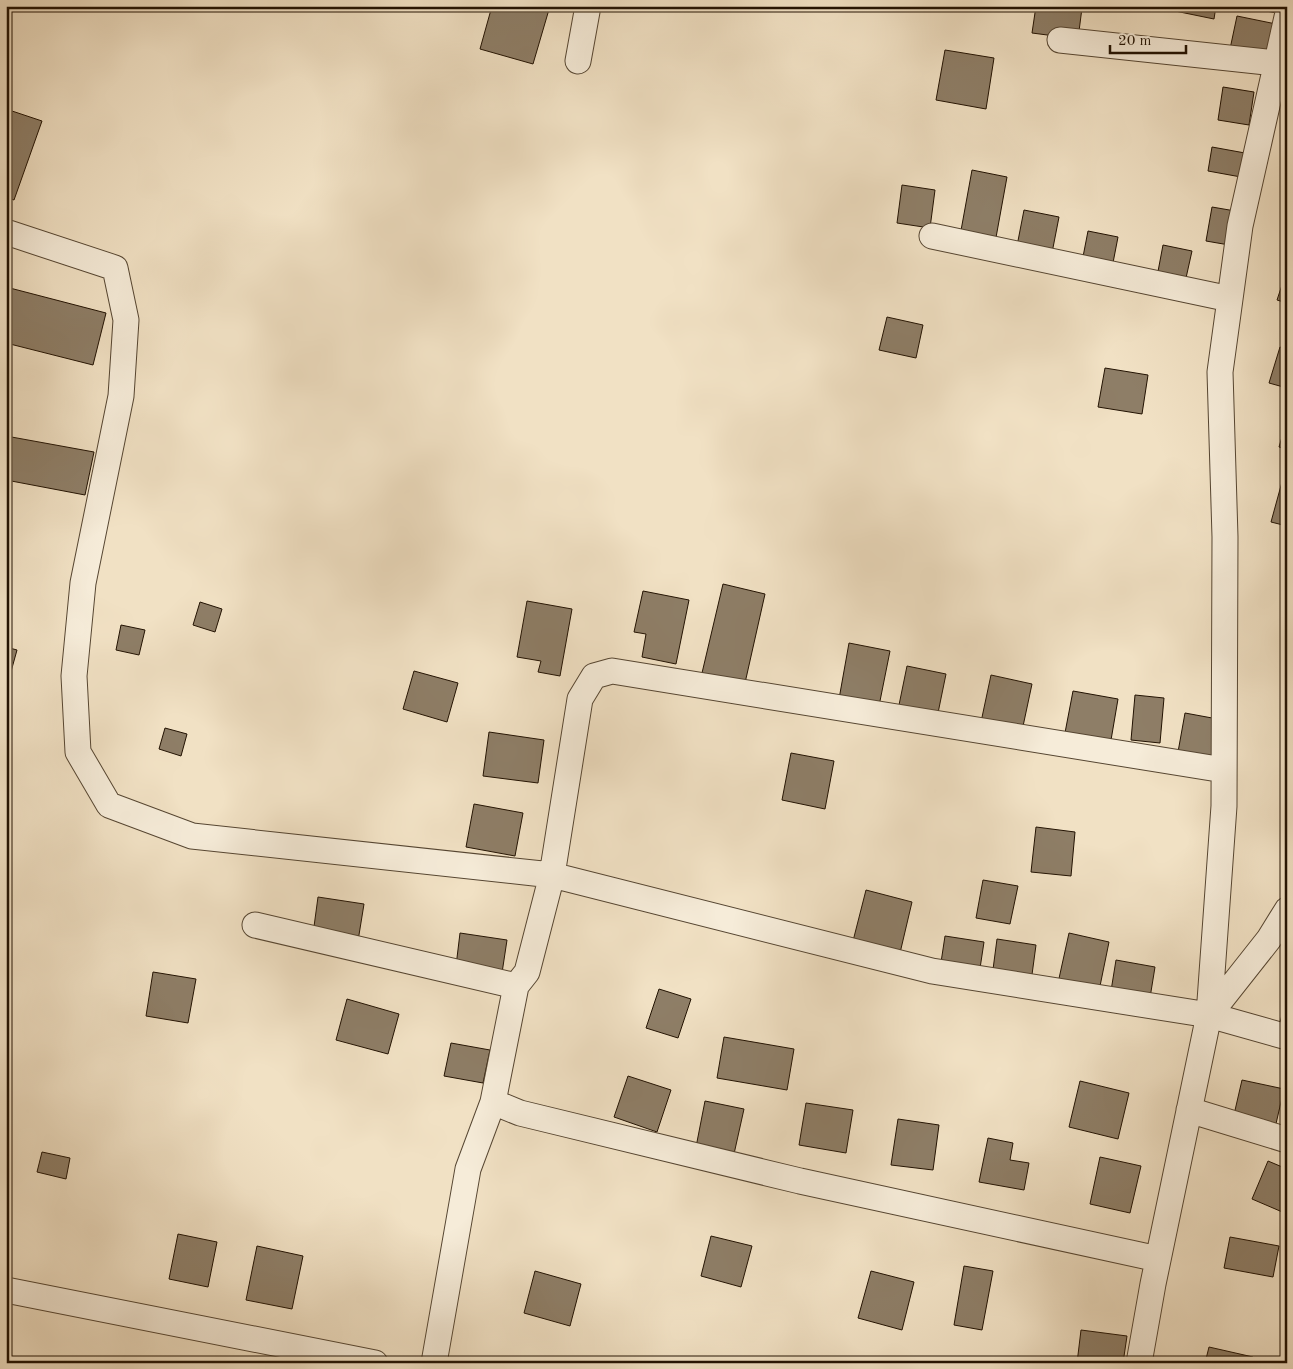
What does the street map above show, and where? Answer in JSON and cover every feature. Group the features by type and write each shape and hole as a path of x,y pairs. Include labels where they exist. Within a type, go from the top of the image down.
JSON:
{"street":[{"path":"578,61 588,6"},
{"path":"1139,1363 1158,1259 1209,1015 1224,806 1225,537 1220,372 1240,226 1287,17"},
{"path":"1060,40 1276,63"},
{"path":"6,232 115,268 126,320 121,396 83,583 74,676 78,752 109,805 192,836 552,876 932,971 1209,1015 1287,1037"},
{"path":"932,236 1230,299"},
{"path":"434,1363 468,1168 493,1102 516,986 527,972 552,876 580,699 594,676 612,671 1224,770"},
{"path":"1209,1015 1269,939 1287,910"},
{"path":"255,925 516,986"},
{"path":"493,1102 520,1113 790,1179 1158,1259"},
{"path":"1189,1110 1287,1140"},
{"path":"6,1290 375,1363"}],"building":[{"path":"492,6 550,6 533,64 480,49"},
{"path":"1036,6 1082,8 1078,39 1032,33"},
{"path":"1176,6 1216,6 1214,19 1175,11"},
{"path":"1242,6 1278,6 1276,13"},
{"path":"1237,16 1276,24 1269,57 1230,49"},
{"path":"945,50 994,58 986,109 936,100"},
{"path":"1223,87 1254,92 1249,125 1218,120"},
{"path":"6,109 42,121 14,200 6,197"},
{"path":"1212,147 1245,153 1241,177 1208,171"},
{"path":"972,170 1007,177 995,243 960,236"},
{"path":"902,185 935,190 930,228 897,223"},
{"path":"1212,207 1241,212 1235,246 1206,241"},
{"path":"1024,210 1059,217 1051,258 1016,251"},
{"path":"1088,231 1118,237 1112,268 1082,262"},
{"path":"1163,245 1192,251 1184,287 1156,282"},
{"path":"1287,270 1287,303 1277,300"},
{"path":"6,287 106,313 93,365 6,343"},
{"path":"887,317 923,325 916,358 879,350"},
{"path":"1280,347 1287,349 1287,388 1269,383"},
{"path":"1105,368 1148,375 1142,414 1098,407"},
{"path":"1287,420 1287,449 1279,447"},
{"path":"6,436 94,452 85,495 6,480"},
{"path":"1285,471 1287,472 1287,526 1271,522"},
{"path":"723,584 765,594 745,683 702,673"},
{"path":"643,591 689,600 676,664 642,657 646,634 634,632"},
{"path":"527,601 572,609 560,676 538,672 541,661 517,657"},
{"path":"200,602 222,609 215,632 193,625"},
{"path":"121,625 145,630 139,655 116,650"},
{"path":"849,643 890,651 879,706 839,699"},
{"path":"6,647 17,650 7,686 6,686"},
{"path":"907,666 946,674 938,713 899,705"},
{"path":"414,671 458,683 447,722 403,709"},
{"path":"991,675 1032,684 1022,731 981,722"},
{"path":"1073,691 1118,699 1110,746 1064,738"},
{"path":"1135,695 1164,698 1160,743 1131,740"},
{"path":"1185,713 1223,720 1216,759 1178,752"},
{"path":"165,728 187,734 181,756 159,749"},
{"path":"489,732 544,740 538,783 483,776"},
{"path":"791,753 834,761 825,809 782,800"},
{"path":"474,804 523,813 515,856 466,847"},
{"path":"1036,827 1075,832 1071,876 1031,872"},
{"path":"983,880 1018,886 1010,924 976,918"},
{"path":"866,890 912,902 900,953 853,941"},
{"path":"318,897 364,904 358,941 313,934"},
{"path":"460,933 507,940 502,973 456,966"},
{"path":"1069,933 1109,942 1099,991 1058,983"},
{"path":"945,936 984,942 979,975 940,969"},
{"path":"997,939 1036,945 1031,982 992,977"},
{"path":"1116,960 1155,967 1149,1004 1110,997"},
{"path":"153,972 196,979 188,1023 146,1016"},
{"path":"659,989 691,999 678,1038 646,1028"},
{"path":"1287,998 1287,1024 1280,1022"},
{"path":"347,999 399,1014 388,1054 336,1040"},
{"path":"724,1037 794,1049 787,1090 717,1078"},
{"path":"451,1043 490,1050 483,1083 444,1076"},
{"path":"628,1076 671,1090 657,1132 614,1117"},
{"path":"1242,1080 1284,1089 1275,1128 1233,1119"},
{"path":"1080,1081 1129,1093 1118,1139 1069,1127"},
{"path":"705,1101 744,1109 734,1154 696,1147"},
{"path":"806,1103 853,1110 846,1153 799,1145"},
{"path":"898,1119 939,1125 933,1170 891,1165"},
{"path":"988,1138 1013,1143 1010,1160 1029,1163 1024,1190 979,1182"},
{"path":"42,1152 70,1158 66,1179 37,1172"},
{"path":"1100,1157 1141,1166 1130,1213 1090,1204"},
{"path":"1268,1161 1287,1169 1287,1214 1252,1199"},
{"path":"178,1234 217,1242 208,1287 169,1279"},
{"path":"711,1236 752,1246 741,1287 701,1276"},
{"path":"1230,1237 1279,1246 1273,1277 1224,1268"},
{"path":"257,1246 303,1256 292,1309 246,1300"},
{"path":"964,1266 993,1271 982,1330 954,1325"},
{"path":"535,1271 581,1284 570,1326 524,1313"},
{"path":"871,1271 914,1282 902,1330 858,1318"},
{"path":"1081,1330 1127,1336 1123,1363 1077,1363"},
{"path":"1209,1347 1253,1357 1251,1363 1205,1363"}]}
